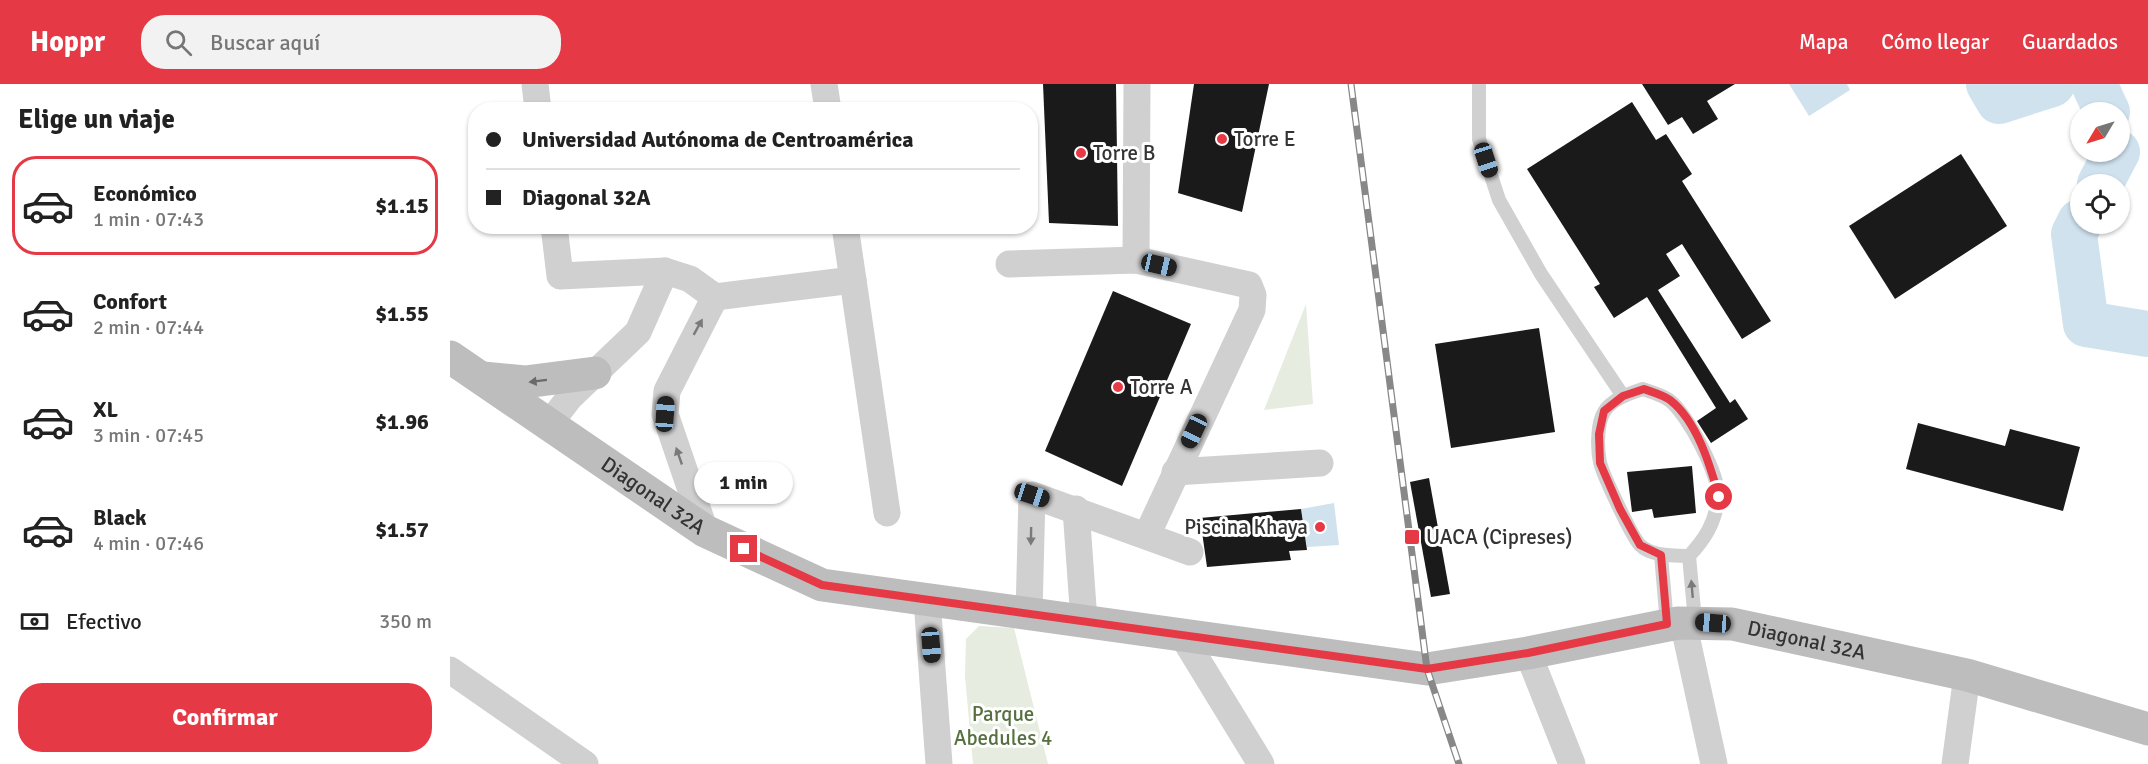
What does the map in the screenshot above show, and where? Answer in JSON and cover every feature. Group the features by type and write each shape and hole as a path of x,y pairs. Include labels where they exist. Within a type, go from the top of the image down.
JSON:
{"street":[{"path":"535,84 537,102"},
{"path":"824,84 827,102"},
{"path":"1136,260 1137,84"},
{"path":"555,234 560,276 665,271 690,279 715,297 853,280"},
{"path":"846,234 887,513"},
{"path":"1009,264 1136,260 1249,285 1253,295 1252,310 1174,472 1147,535"},
{"path":"549,424 570,397 638,332 665,271"},
{"path":"705,531 665,414 667,391 715,297"},
{"name":"Diagonal 32A","path":"450,357 705,531 822,585 1427,669 1528,653 1682,623 1732,624 1967,675 2148,729"},
{"path":"480,378 525,382 595,373"},
{"path":"1174,472 1320,463"},
{"path":"1029,614 1032,495 1190,552"},
{"path":"1076,509 1084,621"},
{"path":"927,600 939,764"},
{"path":"1682,623 1714,764"},
{"path":"1182,635 1261,764"},
{"path":"1528,653 1572,764"},
{"path":"450,670 585,764"},
{"path":"1954,764 1967,675"}],"lane":[{"path":"1479,84 1479,140 1499,200 1541,273 1623,396"},
{"path":"1682,623 1689,556 1710,531 1719,497 1706,452 1682,414 1669,400 1644,389 1623,396 1604,411 1599,434 1600,463 1620,509 1640,545 1661,555 1689,556"},
{"path":"1661,555 1682,623"}],"green space":[{"path":"1306,304 1313,404 1264,410"},
{"name":"Parque Abedules 4","path":"979,626 1014,628 1048,764 973,764 965,676 966,639"}],"water":[{"path":"1789,84 1847,84 1850,90 1809,116"},
{"name":"Piscina Khaya","path":"1334,503 1339,545 1307,547 1301,509"}],"building":[{"name":"Torre B","path":"1043,84 1116,84 1118,226 1049,223"},
{"name":"Torre E","path":"1194,84 1269,84 1242,212 1178,193"},
{"path":"1642,84 1735,84 1707,101 1718,119 1693,134 1682,117 1668,125"},
{"path":"1632,102 1656,140 1666,134 1692,174 1682,181 1771,321 1742,339 1682,244 1666,254 1680,276 1658,290 1730,403 1735,399 1748,419 1711,443 1697,421 1716,408 1647,297 1614,318 1594,287 1600,284 1527,169"},
{"path":"1961,154 2007,226 1895,299 1849,226"},
{"name":"Torre A","path":"1113,291 1191,324 1122,486 1045,451"},
{"path":"1539,328 1555,432 1451,448 1435,344"},
{"path":"1918,423 2005,446 2010,429 2080,447 2063,511 1906,469"},
{"path":"1692,466 1696,513 1654,518 1652,509 1632,512 1627,472"},
{"path":"1429,478 1450,594 1431,597 1410,482"},
{"path":"1301,509 1307,550 1289,551 1291,560 1207,567 1200,518"}],"waterway":[{"path":"1989,84 1999,101 2052,84"},
{"path":"2094,84 2102,102"},
{"path":"2105,174 2112,162"},
{"path":"2074,234 2086,324 2148,334"}],"railway":[{"path":"1351,84 1427,669 1459,764"}],"place":[{"name":"Torre E","path":"1222,139"},
{"name":"Torre B","path":"1081,153"},
{"name":"Torre A","path":"1118,387"},
{"name":"Piscina Khaya","path":"1320,527"},
{"name":"UACA (Cipreses)","path":"1412,537"}],"route":[{"path":"744,549 822,585 1311,655 1427,669 1528,653 1667,624 1661,555 1640,545 1620,509 1600,463 1599,434 1604,411 1623,396 1644,389 1669,400 1682,414 1706,452 1719,497"}]}
